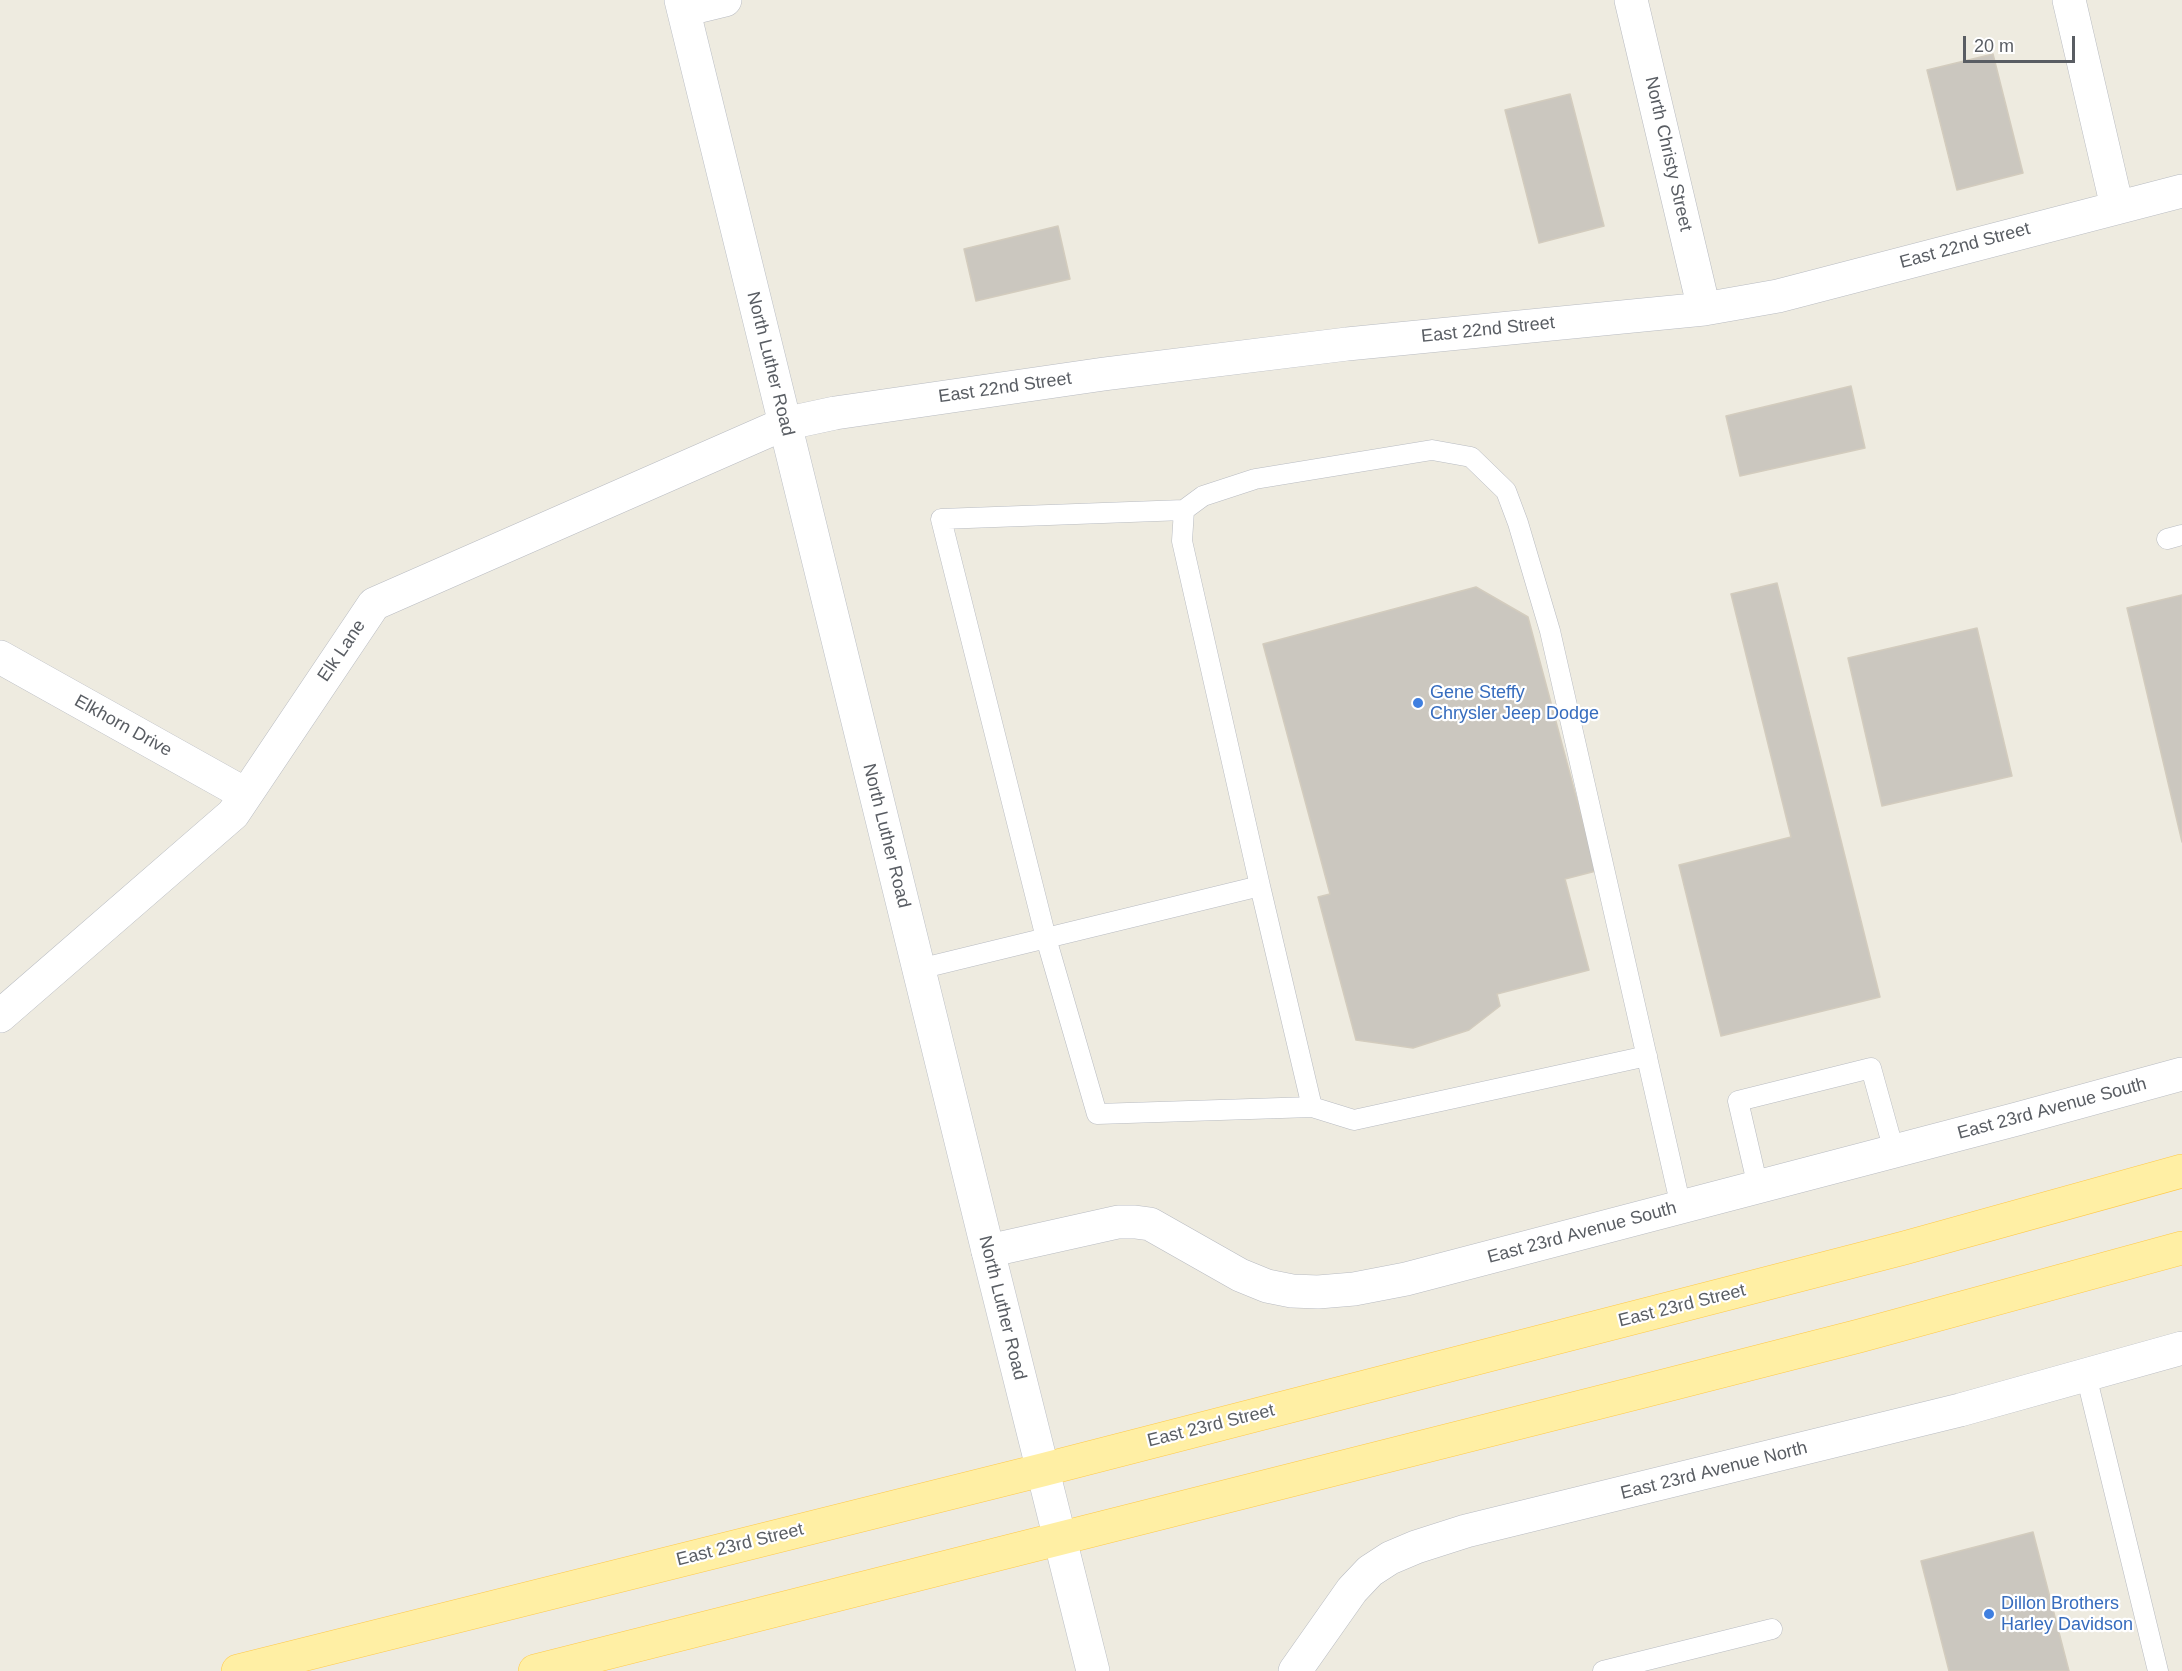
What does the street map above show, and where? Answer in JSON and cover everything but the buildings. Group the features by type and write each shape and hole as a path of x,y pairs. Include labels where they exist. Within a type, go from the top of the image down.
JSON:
{"main road":[{"name":"East 23rd Street","path":"238,1671 1042,1470 1881,1254 2182,1171"},
{"path":"535,1671 1859,1336 2182,1248"}],"street":[{"path":"683,5 725,0"},
{"name":"North Christy Street","path":"1631,0 1704,309"},
{"path":"2069,0 2117,207"},
{"name":"North Luther Road","path":"683,5 784,424 1093,1671"},
{"name":"East 22nd Street","path":"784,424 835,412 1127,371 1347,344 1704,309 1778,296 2182,191"},
{"name":"Elk Lane","path":"0,1016 233,814 374,604 784,424"},
{"name":"Elkhorn Drive","path":"0,657 245,794"},
{"name":"East 23rd Avenue South","path":"988,1251 1118,1222 1136,1222 1150,1224 1240,1275 1267,1286 1292,1291 1318,1292 1354,1289 1406,1279 2182,1074"},
{"name":"East 23rd Avenue North","path":"1295,1671 1352,1590 1370,1571 1390,1558 1416,1547 1466,1532 1949,1413 2182,1348"}],"lane":[{"path":"1647,1056 1354,1120 1312,1107 1097,1114 1046,938 941,519 1184,510 1203,496 1256,479 1432,450 1471,457 1506,491 1518,523 1550,631 1647,1056 1681,1207"},
{"path":"1184,510 1182,541 1312,1107"},
{"path":"919,969 1260,886"},
{"path":"1758,1187 1738,1101 1871,1068 1894,1151"},
{"path":"2086,1375 2158,1671"},
{"path":"1603,1671 1772,1629"}],"place":[{"name":"Gene Steffy Chrysler Jeep Dodge","path":"1418,703"},
{"name":"Dillon Brothers Harley Davidson","path":"1989,1614"}]}
